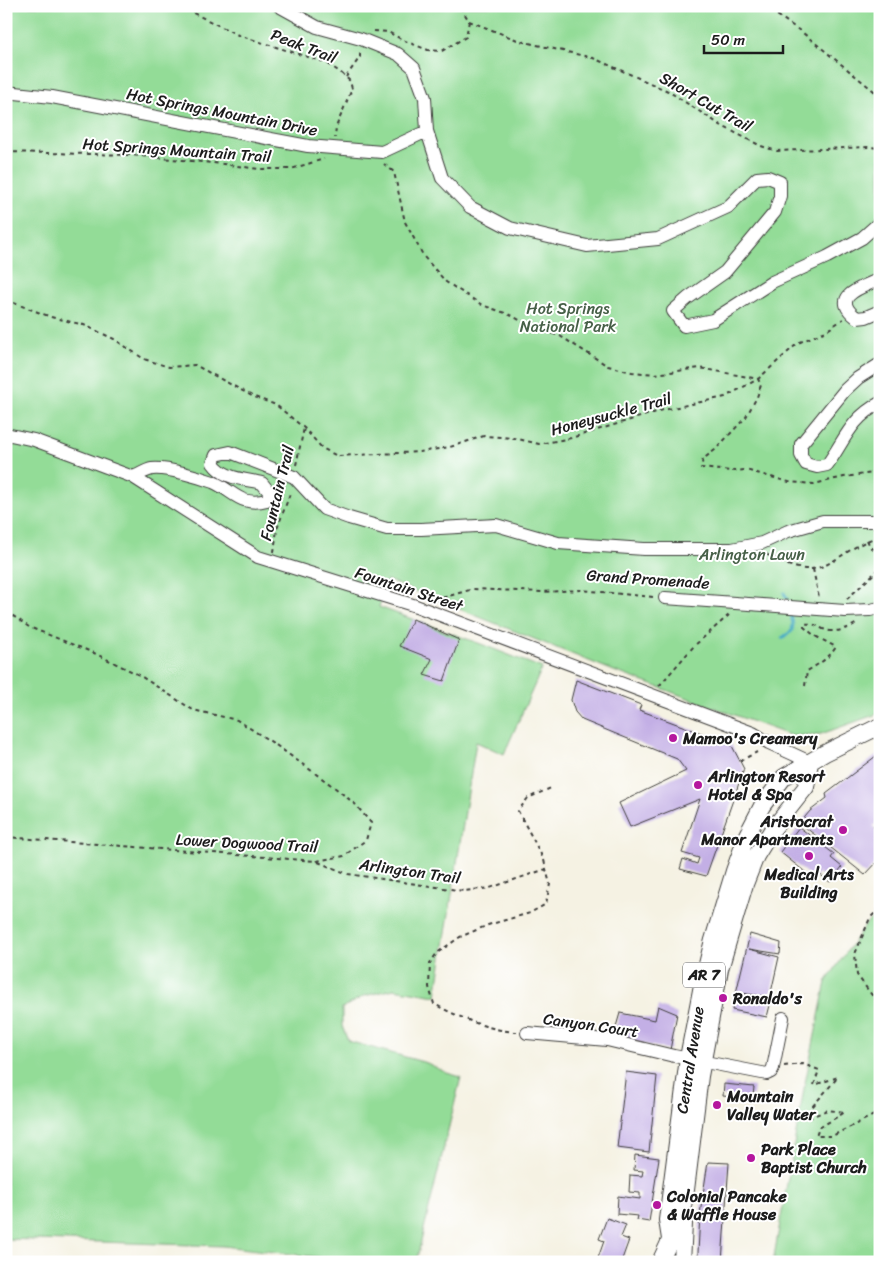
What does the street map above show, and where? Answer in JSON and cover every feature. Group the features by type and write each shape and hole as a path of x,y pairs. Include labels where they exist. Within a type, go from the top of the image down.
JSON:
{"main road":[{"name":"Central Avenue","path":"670,1239 667,1220 695,1059 702,985 713,940 747,835 762,806 784,777 825,752 880,726"},
{"name":"Central Avenue","path":"660,1262 682,1217 697,1093 695,1059 745,884 756,856 772,830 806,787 810,762"},
{"path":"682,1217 684,1224 682,1262"}],"street":[{"path":"279,6 317,27 361,39 398,54 414,68 425,98 428,131 442,178 470,207 510,228 587,246 658,239 728,207 757,178 768,177 780,182 780,196 774,212 725,272 673,311 684,326 713,320 772,282 827,257 862,238 880,222"},
{"name":"Hot Springs Mountain Drive","path":"6,92 52,97 308,146 382,152 428,131"},
{"path":"880,279 853,290 847,298 846,306 857,318 866,317 880,311"},
{"path":"880,364 858,378 845,390 801,444 801,455 806,464 817,468 827,465 855,421 867,410 880,403"},
{"name":"Fountain Street","path":"6,434 34,440 134,477 258,557 416,606 653,694 753,733 769,743 810,762"},
{"path":"134,477 152,469 178,472 215,483 238,498 257,502 267,500 270,494 262,483 231,477 219,471 214,463 216,455 230,452 294,477 324,509 387,529 496,525 558,542 644,549 732,550 762,543 788,531 823,521 880,521"},
{"name":"Grand Promenade","path":"665,598 845,611 875,609"},
{"path":"770,1071 783,1018"},
{"name":"Canyon Court","path":"527,1033 607,1040 695,1059 770,1071"}],"path":[{"name":"Peak Trail","path":"178,6 238,35 326,63 346,77 350,81 352,89 336,127 335,139 343,149"},
{"path":"346,77 360,57 361,39 371,31 388,32 428,50 442,51 466,38 469,22 460,6"},
{"path":"764,6 803,33 880,96"},
{"path":"873,6 880,11"},
{"name":"Short Cut Trail","path":"469,22 520,41 593,58 668,91 722,126 760,146 777,151 880,148"},
{"name":"Hot Springs Mountain Trail","path":"6,152 131,156 259,169 291,169 325,159"},
{"path":"376,162 385,164 394,172 405,222 424,257 446,282 482,305 560,336 608,366 632,372 655,374 700,368 758,379 761,385 746,417 715,450 703,459 701,468 731,471 746,470 789,482 814,484 844,476 880,472"},
{"name":"Honeysuckle Trail","path":"6,300 51,317 84,325 114,339 144,359 169,367 195,365 252,396 276,405 304,428 322,448 337,456 420,452 450,447 484,436 514,438 539,444 571,438 662,410 726,397 758,379 798,343 826,331 851,313"},
{"name":"Fountain Trail","path":"273,563 277,529 289,500 304,428"},
{"path":"762,543 766,554 779,561 798,567 813,568 831,564 867,540 880,536"},
{"path":"867,540 871,548 880,554"},
{"path":"813,568 819,590 820,609"},
{"path":"845,611 847,598 880,568"},
{"name":"Grand Promenade","path":"416,606 473,589 542,592 581,590 665,598"},
{"path":"653,694 694,646 724,618 749,603"},
{"path":"805,686 807,671 832,654 836,646 815,636 804,627 804,624 813,623 824,629 837,631 851,627 875,609"},
{"name":"Lower Dogwood Trail","path":"6,611 30,627 94,653 139,675 193,710 236,720 273,743 355,804 371,823 366,840 344,856 316,861 6,836"},
{"path":"740,761 757,752"},
{"path":"527,1033 498,1031 460,1018 434,1004 429,987 430,963 438,953 460,937 488,925 530,913 546,904 550,884 544,860 518,811 528,798 551,788"},
{"name":"Arlington Trail","path":"316,861 348,874 464,891 490,888 546,869"},
{"path":"880,908 870,918 855,954 857,975 874,998 880,1002"},
{"path":"770,1071 803,1064 819,1070 814,1085 838,1077 812,1107 809,1118 827,1110 845,1112 819,1128 816,1136 832,1136 880,1112"}],"green space":[{"name":"Hot Springs National Park","path":"6,6 880,6 880,713 821,734 792,736 614,671 387,580 379,607 542,668 504,754 476,742 436,996 394,989 364,996 342,1008 342,1026 348,1041 427,1063 447,1073 461,1077 416,1262 360,1262 223,1246 6,1239"},
{"path":"880,910 880,1262 773,1262 805,1083 826,982 865,925"}],"building":[{"path":"413,619 459,640 444,681 424,675 432,659 399,646"},
{"name":"Arlington Resort Hotel & Spa","path":"576,680 641,705 639,710 731,744 744,769 706,876 680,869 683,859 697,864 699,858 682,853 700,799 630,827 619,803 686,771 677,759 582,720 575,712 571,700"},
{"name":"Aristocrat Manor Apartments","path":"880,753 880,821 873,826 880,834 880,859 865,875 800,823 810,811 827,798 826,794"},
{"name":"Medical Arts Building","path":"799,827 834,854 831,858 842,867 830,882 818,873 814,879 780,852"},
{"path":"750,934 781,943 780,954 749,949 779,957 770,997 740,993 771,1001 767,1017 732,1010"},
{"path":"658,1006 677,1014 670,1050 613,1037 620,1013 655,1020"},
{"path":"626,1072 657,1076 649,1152 617,1148"},
{"path":"724,1084 754,1087 753,1096 748,1095 748,1099 723,1096"},
{"path":"635,1155 659,1158 649,1222 637,1220 638,1216 617,1214 618,1196 640,1199 640,1193 629,1192 630,1175 642,1176 643,1171 634,1170"},
{"path":"708,1162 729,1163 722,1262 699,1262 700,1214"},
{"path":"607,1218 626,1225 621,1237 629,1240 621,1262 597,1261 604,1241 599,1239"}],"waterway":[{"path":"784,593 787,598"},
{"path":"782,638 792,631 791,616"}],"place":[{"name":"Mamoo's Creamery","path":"673,738"},
{"name":"Arlington Resort Hotel & Spa","path":"698,785"},
{"name":"Aristocrat Manor Apartments","path":"843,830"},
{"name":"Medical Arts Building","path":"809,856"},
{"name":"Ronaldo's","path":"723,998"},
{"name":"Mountain Valley Water","path":"717,1105"},
{"name":"Park Place Baptist Church","path":"751,1158"},
{"name":"Colonial Pancake & Waffle House","path":"657,1205"}],"park label":[{"name":"Arlington Lawn","path":"752,554"}]}
